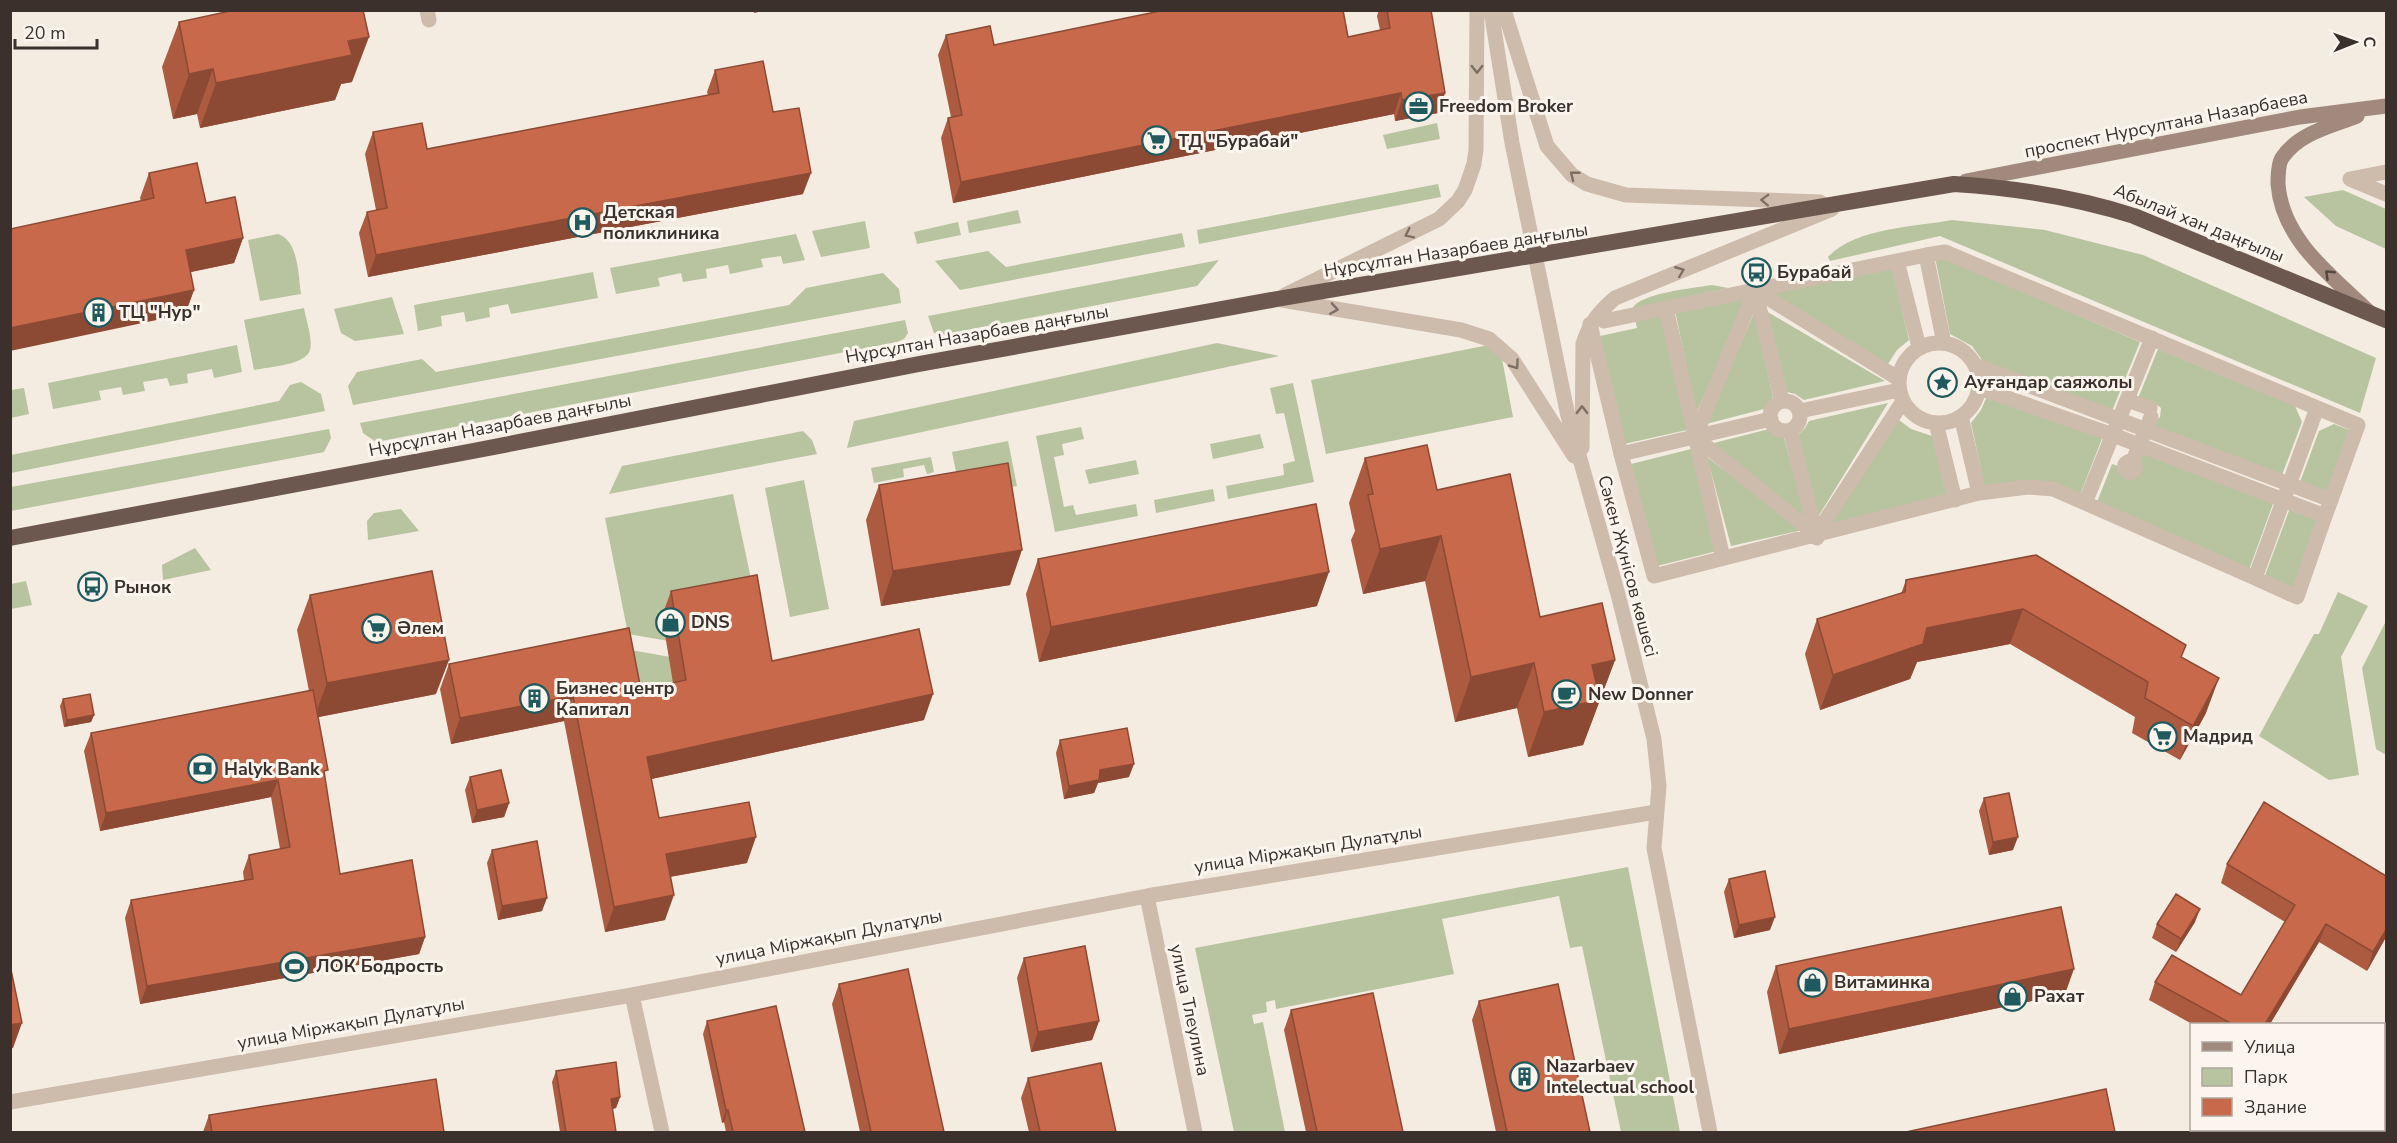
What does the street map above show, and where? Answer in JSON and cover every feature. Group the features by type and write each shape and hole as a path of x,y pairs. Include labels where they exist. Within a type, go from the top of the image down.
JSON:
{"highway":[{"name":"Нұрсұлтан Назарбаев даңғылы","path":"10,538 919,364 1277,299 1954,184"},
{"name":"Абылай хан даңғылы","path":"1954,184 2002,187 2094,203 2134,216 2379,317"}],"main road":[{"name":"проспект Нурсултана Назарбаева","path":"1954,184 2300,117 2383,106"},
{"path":"2379,317 2302,245 2286,217 2279,195 2278,179 2281,159 2306,136 2383,106"}],"street":[{"path":"1277,299 1439,219 1458,201 1470,177 1476,150 1477,10"},
{"name":"Сәкен Жүнісов көшесі","path":"1491,10 1512,143 1568,416 1654,739 1659,786 1654,848 1710,1132"},
{"path":"1504,10 1547,146 1572,175 1587,184 1626,195 1844,203"},
{"path":"2386,172 2350,179 2386,194"},
{"path":"1582,469 1581,355 1583,344 1597,323 1602,308 1615,298 1844,203"},
{"path":"1945,252 2358,425 2297,597 2053,489 2028,487 1979,493 1817,540 1724,558 1654,576 1621,454 1597,323 1945,252"},
{"path":"1926,255 1944,343"},
{"path":"1897,261 1919,348"},
{"path":"1755,290 1900,390 1911,412 1923,420 1936,423 1949,422 1971,408 1978,388 1978,373 1966,353 1956,346 1944,343 1931,343 1919,348 1909,356 1902,366 1900,390 1817,540"},
{"path":"1755,290 1782,401"},
{"path":"1695,437 1755,290"},
{"path":"1907,300 1934,294"},
{"path":"1277,299 1461,330 1488,339 1512,359 1582,469"},
{"path":"1666,308 1724,558"},
{"path":"2085,503 2152,338"},
{"path":"1975,365 2119,420 2149,418"},
{"path":"2001,396 2008,378"},
{"path":"1978,388 2113,435 2325,516"},
{"path":"2032,407 2038,389"},
{"path":"1800,411 1900,390"},
{"path":"2060,417 2066,400"},
{"path":"2127,400 2191,447 2331,500"},
{"path":"1782,401 1794,403 1800,411 1799,422 1790,430 1778,429 1771,419 1772,408 1782,401"},
{"path":"2255,578 2317,408"},
{"path":"2088,426 2093,410"},
{"path":"1961,416 1979,493"},
{"path":"2104,458 2129,464 2139,446 2149,418"},
{"path":"1621,454 1771,419"},
{"path":"1936,423 1954,500"},
{"path":"1790,430 1817,540"},
{"path":"1695,437 1817,540"},
{"path":"2185,463 2191,447"},
{"path":"1945,459 1970,452"},
{"path":"2216,475 2222,459"},
{"path":"2250,488 2256,471"},
{"name":"улица Міржақып Дулатұлы","path":"10,1102 632,995 1147,896 1656,812"},
{"name":"улица Тлеулина","path":"1147,896 1196,1132"},
{"path":"632,995 662,1132"}],"green space":[{"path":"1437,123 1440,139 1387,149 1383,135"},
{"path":"1438,184 1441,197 1199,244 1197,230"},
{"path":"2343,190 2386,209 2386,249 2336,226 2304,197"},
{"path":"1018,210 1021,223 969,233 967,221"},
{"path":"1952,220 2045,230 2143,255 2376,358 2360,413 1940,236 1830,261 1828,257 1840,247 1869,234"},
{"path":"865,221 870,248 821,257 812,231"},
{"path":"958,222 961,235 917,244 914,232"},
{"path":"1182,233 1185,247 960,290 935,261 988,251 1006,267"},
{"path":"278,234 285,238 294,251 301,294 260,301 248,240"},
{"path":"796,234 805,260 783,264 781,256 761,259 763,267 730,274 728,265 706,269 707,278 683,282 681,273 658,278 660,286 616,294 610,268"},
{"path":"1935,257 1942,257 2140,342 2112,411 1985,364 1972,346 1950,334"},
{"path":"1219,260 1197,286 940,335 934,333 928,316"},
{"path":"1892,266 1909,340 1897,350 1888,364 1768,291"},
{"path":"593,272 598,298 511,314 508,304 489,308 490,317 466,322 464,312 441,316 442,326 418,331 414,305"},
{"path":"883,273 899,289 901,303 353,405 348,386 357,372 422,359 436,372 789,305 806,288"},
{"path":"1712,285 1728,288 1632,309 1637,303 1656,295"},
{"path":"1748,296 1696,414 1675,310"},
{"path":"392,297 404,334 355,341 341,333 334,309"},
{"path":"304,308 311,340 307,355 294,362 254,370 244,320"},
{"path":"1766,311 1885,381 1804,400 1787,392"},
{"path":"1661,313 1687,430 1624,444 1600,336 1637,328 1635,319"},
{"path":"1754,313 1773,396 1764,409 1706,424"},
{"path":"905,320 908,333 904,339 897,342 376,442 363,433 360,423"},
{"path":"1217,343 1279,356 847,448 854,421"},
{"path":"1499,343 1513,417 1326,454 1311,380"},
{"path":"237,345 242,372 214,378 212,369 187,374 188,383 170,386 167,378 143,382 145,391 123,395 121,387 99,391 101,400 53,409 48,383"},
{"path":"2158,349 2295,406 2302,422 2282,475 2150,427 2160,417 2161,408 2137,401"},
{"path":"301,382 321,394 325,411 11,473 11,455 279,401 290,385"},
{"path":"1293,383 1314,482 1228,499 1226,486 1284,475 1283,464 1295,461 1284,413 1276,414 1270,388"},
{"path":"24,388 29,414 11,418 11,390"},
{"path":"1987,396 2103,436 2080,495 1985,488 1971,423 1981,410"},
{"path":"1888,403 1818,517 1798,435 1809,421"},
{"path":"1899,420 1911,429 1932,436 1948,496 1831,524"},
{"path":"2334,424 2352,431 2330,493 2300,482 2319,431"},
{"path":"1081,427 1084,439 1062,444 1064,455 1054,457 1064,507 1073,505 1076,515 1136,504 1138,516 1055,532 1036,436"},
{"path":"329,429 331,438 324,452 11,511 11,487"},
{"path":"1769,429 1784,438 1806,519 1710,444"},
{"path":"803,431 812,440 817,454 609,494 622,466"},
{"path":"1260,434 1264,448 1213,459 1210,444"},
{"path":"1008,441 1017,486 961,497 952,452"},
{"path":"1691,449 1717,551 1657,566 1631,464"},
{"path":"2139,451 2274,501 2249,570 2097,502 2112,464 2121,467 2124,475 2135,476 2138,471"},
{"path":"931,457 934,472 927,474 924,465 903,469 904,477 874,483 871,468"},
{"path":"1707,457 1803,530 1731,546"},
{"path":"1136,460 1139,474 1089,484 1085,470"},
{"path":"804,480 829,609 790,617 765,488"},
{"path":"1213,489 1215,501 1156,513 1154,500"},
{"path":"733,494 765,645 733,652 628,634 605,518"},
{"path":"2290,508 2321,518 2295,591 2264,578"},
{"path":"401,509 419,531 368,540 367,521 374,513"},
{"path":"195,548 211,570 163,580 162,565"},
{"path":"26,581 32,605 11,609 11,584"},
{"path":"2338,592 2368,606 2341,657 2359,775 2329,780 2259,736 2314,634 2319,634"},
{"path":"2386,621 2386,755 2376,749 2362,668"},
{"path":"631,650 771,675 643,706"},
{"path":"1628,867 1680,1132 1621,1132 1582,946 1570,948 1559,896 1442,919 1454,974 1276,1009 1275,1000 1266,1002 1267,1012 1252,1015 1254,1024 1263,1022 1285,1132 1234,1132 1195,948"}],"building":[{"path":"235,10 363,10 369,37 348,41 352,55 216,83 213,69 189,74 179,22"},
{"path":"1165,10 1343,10 1348,37 1390,28 1387,10 1431,10 1445,93 1402,100 1401,93 961,182 948,118 962,115 946,35 990,26 994,45"},
{"path":"763,61 773,112 799,108 811,173 376,255 367,212 387,208 373,132 422,123 427,149 719,93 715,70"},
{"path":"197,163 206,203 235,197 243,238 186,250 194,290 10,328 10,229 154,198 149,173"},
{"path":"1427,445 1437,490 1510,474 1540,617 1602,603 1615,660 1592,665 1600,700 1544,712 1534,663 1471,677 1441,536 1380,549 1368,495 1373,494 1365,458"},
{"path":"1008,463 1022,550 893,571 879,485"},
{"path":"1316,504 1329,572 1051,627 1038,559"},
{"path":"2036,555 2186,645 2181,657 2219,678 2193,726 2145,698 2148,682 2023,609 1927,628 1923,644 1833,675 1817,619 1905,592 1906,580"},
{"path":"432,571 449,660 327,683 310,595"},
{"path":"757,575 772,661 919,629 933,694 647,757 659,818 749,802 756,837 666,854 674,895 614,907 573,696 460,718 449,664 629,628 641,690 686,680 671,591"},
{"path":"313,690 328,770 324,771 340,874 412,860 425,937 147,986 131,900 253,879 249,855 290,847 278,780 106,813 91,733"},
{"path":"90,694 94,715 67,720 63,699"},
{"path":"1127,728 1134,764 1100,770 1099,780 1069,786 1060,740"},
{"path":"501,770 509,803 477,810 470,777"},
{"path":"2009,793 2018,837 1993,842 1984,798"},
{"path":"2264,802 2386,876 2386,930 2373,952 2326,924 2266,1023 2230,1023 2155,982 2172,955 2241,995 2295,905 2227,864"},
{"path":"537,841 547,898 502,906 492,850"},
{"path":"1765,871 1775,917 1739,925 1729,879"},
{"path":"2176,894 2200,909 2181,939 2157,924"},
{"path":"2061,907 2074,969 1789,1029 1776,966"},
{"path":"1085,946 1099,1021 1038,1032 1024,958"},
{"path":"10,965 22,1023 10,1025"},
{"path":"908,969 944,1132 871,1132 839,984"},
{"name":"Nazarbaev Intelectual school","path":"1558,984 1590,1132 1507,1132 1479,1001"},
{"path":"1373,993 1403,1132 1317,1132 1291,1010"},
{"path":"776,1006 805,1132 733,1132 707,1021"},
{"path":"616,1062 620,1097 611,1099 616,1132 566,1132 556,1071"},
{"path":"1101,1063 1116,1132 1040,1132 1028,1078"},
{"path":"436,1079 444,1132 212,1132 209,1115"},
{"path":"2106,1089 2115,1132 1906,1132"}],"place":[{"name":"Freedom Broker","path":"1418,106"},
{"name":"ТД \"Бурабай\"","path":"1157,141"},
{"name":"Детская поликлиника","path":"582,222"},
{"name":"Бурабай","path":"1756,272"},
{"name":"ТЦ \"Нур\"","path":"98,312"},
{"name":"Ауғандар саяжолы","path":"1943,382"},
{"name":"Рынок","path":"93,587"},
{"name":"DNS","path":"670,622"},
{"name":"Әлем","path":"376,628"},
{"name":"New Donner","path":"1567,694"},
{"name":"Бизнес центр Капитал","path":"535,698"},
{"name":"Мадрид","path":"2162,736"},
{"name":"Halyk Bank","path":"203,769"},
{"name":"ЛОК Бодрость","path":"295,966"},
{"name":"Витаминка","path":"1813,982"},
{"name":"Рахат","path":"2013,996"},
{"name":"Nazarbaev Intelectual school","path":"1525,1076"}]}
